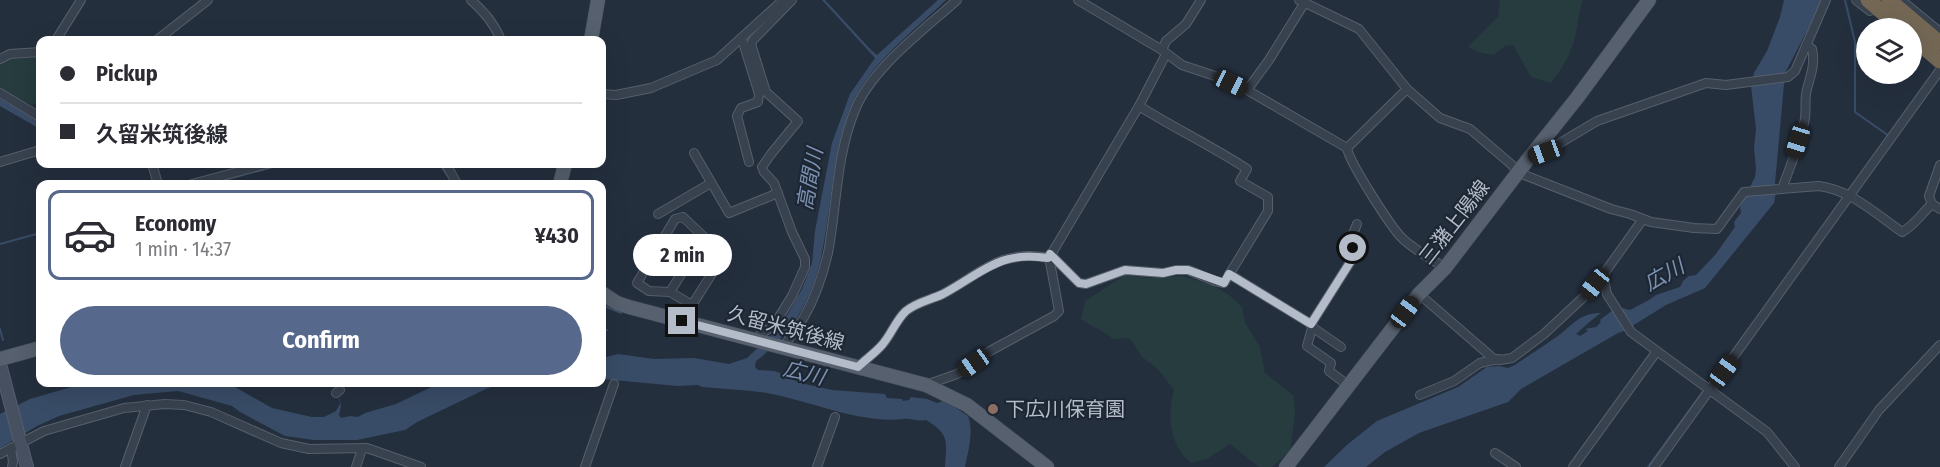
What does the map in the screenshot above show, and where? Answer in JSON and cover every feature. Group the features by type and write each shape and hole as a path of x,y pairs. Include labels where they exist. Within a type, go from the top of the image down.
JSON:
{"highway":[{"path":"1868,0 1889,18"},
{"path":"1889,0 1940,43"},
{"path":"1922,45 1940,61"}],"main road":[{"path":"592,36 598,0"},
{"name":"三潴上陽線","path":"1286,467 1419,294 1445,268 1528,158 1577,98 1649,0"},
{"name":"久留米筑後線","path":"606,296 616,303 926,385 967,405 1047,467"},
{"path":"0,359 36,349"}],"street":[{"path":"58,36 81,0"},
{"path":"162,36 208,0"},
{"path":"471,0 486,14 499,36"},
{"path":"606,94 625,94 651,88 717,60 783,0"},
{"path":"756,341 774,325 792,296 805,267 805,259 792,232 774,183 762,167 798,121 766,92 751,44 792,0"},
{"path":"782,346 811,304 824,268 840,159 856,108 876,76 889,62 957,0"},
{"path":"1080,0 1182,65 1247,90 1347,148"},
{"path":"926,385 957,374 990,351 1054,316 1059,311 1050,258 1139,106 1164,52 1166,40 1186,24 1201,0"},
{"path":"1528,158 1545,152 1597,121 1706,83 1726,85 1788,77 1795,71 1826,0"},
{"path":"1856,0 1878,18"},
{"path":"1901,0 1940,32"},
{"path":"1247,90 1269,60 1302,1 1359,29 1407,89 1440,118 1470,129 1518,172 1601,206 1651,222 1717,229 1746,191 1819,186 1850,195 1902,232 1909,228 1920,214 1936,206 1929,196 1940,165"},
{"path":"742,39 759,94 758,102 741,108 737,116 749,162"},
{"path":"1781,189 1805,118 1806,95 1814,59 1812,49 1806,45"},
{"path":"0,59 10,54 36,52"},
{"path":"1654,467 1707,388 1940,70 1922,54"},
{"path":"1347,148 1407,89"},
{"path":"0,93 36,115"},
{"path":"858,367 882,345 904,312 920,302 956,287 1005,258 1034,255 1050,258 1079,283 1086,284 1125,270 1163,273 1188,270 1224,283 1268,211 1268,197 1240,181 1247,169 1224,154 1173,128 1139,106"},
{"path":"1347,148 1347,153 1361,178 1402,238 1445,268"},
{"path":"0,162 36,151"},
{"path":"694,153 729,213 778,193"},
{"path":"207,180 252,168"},
{"path":"658,214 711,183"},
{"path":"670,292 704,237 683,217 675,219 637,283 649,291 670,292 692,305"},
{"path":"1420,395 1454,381 1480,363 1512,358 1544,334 1587,294 1643,219"},
{"path":"1349,386 1329,371 1331,363 1307,346 1311,325 1354,256 1350,241 1357,224"},
{"path":"682,321 718,264"},
{"path":"1229,274 1311,325 1341,347"},
{"path":"1603,275 1607,294 1631,332 1767,432 1795,467"},
{"path":"1419,294 1498,360"},
{"path":"1839,467 1879,410 1940,345"},
{"path":"1573,467 1657,351"},
{"path":"0,364 17,444 27,467"},
{"path":"585,467 615,384"},
{"path":"125,467 147,405"},
{"path":"0,454 44,431 101,414 147,405 184,405 211,412 282,443 309,449 367,448 421,467"},
{"path":"817,467 835,417"},
{"path":"12,467 17,444"},
{"path":"356,467 362,449"},
{"path":"1495,453 1516,467"}],"green space":[{"path":"1500,0 1583,0 1572,47 1551,83 1531,77 1513,45 1505,46 1494,55 1478,52 1468,47 1498,17"},
{"path":"36,57 36,104 31,105 0,88 0,65 6,60"},
{"path":"1125,275 1148,278 1182,276 1213,285 1242,307 1245,323 1260,347 1265,373 1294,396 1295,415 1290,451 1272,467 1259,467 1230,444 1207,459 1191,463 1184,456 1174,439 1172,430 1171,410 1174,390 1157,368 1142,357 1130,338 1113,339 1081,319 1085,301"}],"water":[{"path":"822,0 825,0 877,55 938,0 946,0 879,63 858,93 850,109 841,138 827,227 813,284 801,311 783,336 756,361 755,367 758,370 774,371 805,384 832,390 885,394 887,398 903,401 911,397 937,403 947,402 968,416 970,422 970,441 965,467 945,467 946,451 943,435 926,420 870,418 767,393 698,385 678,386 606,379 606,357 618,354 654,359 694,358 729,364 747,358 781,326 802,289 812,263 815,231 832,143 850,94 875,58"},
{"path":"1784,0 1823,0 1785,73 1774,203 1705,288 1666,305 1521,389 1508,402 1419,433 1385,452 1366,467 1324,467 1377,421 1458,387 1487,367 1508,368 1515,365 1587,315 1601,313 1576,334 1580,336 1588,331 1585,329 1596,327 1601,322 1600,320 1613,310 1622,308 1630,310 1656,295 1680,287 1689,276 1696,275 1715,255 1735,227 1734,222 1741,213 1740,207 1755,177 1756,129 1751,86 1754,73 1767,51"},
{"path":"0,99 36,120 36,127 0,106"},
{"path":"71,387 235,387 272,408 312,417 324,417 336,411 340,404 337,388 341,405 339,415 341,418 358,417 396,404 432,387 492,387 417,422 405,430 357,440 314,440 285,436 232,406 178,391 134,395 59,416 0,448 0,414 30,399"}],"waterway":[{"path":"1845,0 1855,42 1855,112 1889,136 1887,137"},
{"path":"225,180 269,168"},
{"path":"442,168 447,175"},
{"path":"0,244 36,234"},
{"path":"606,307 621,313"},
{"path":"1708,385 1750,327"},
{"path":"0,329 3,340"},
{"path":"1648,467 1704,390"}],"place":[{"name":"下広川保育園","path":"993,409"}],"route":[{"path":"682,321 858,367 882,345 904,312 920,302 956,287 1005,258 1034,255 1048,258 1050,254 1075,281 1086,284 1125,270 1163,273 1188,270 1224,283 1229,274 1311,324 1354,256 1353,248"}],"water label":[{"name":"高間川","path":"810,179"},
{"name":"広川","path":"1664,275"},
{"name":"広川","path":"804,373"}]}
